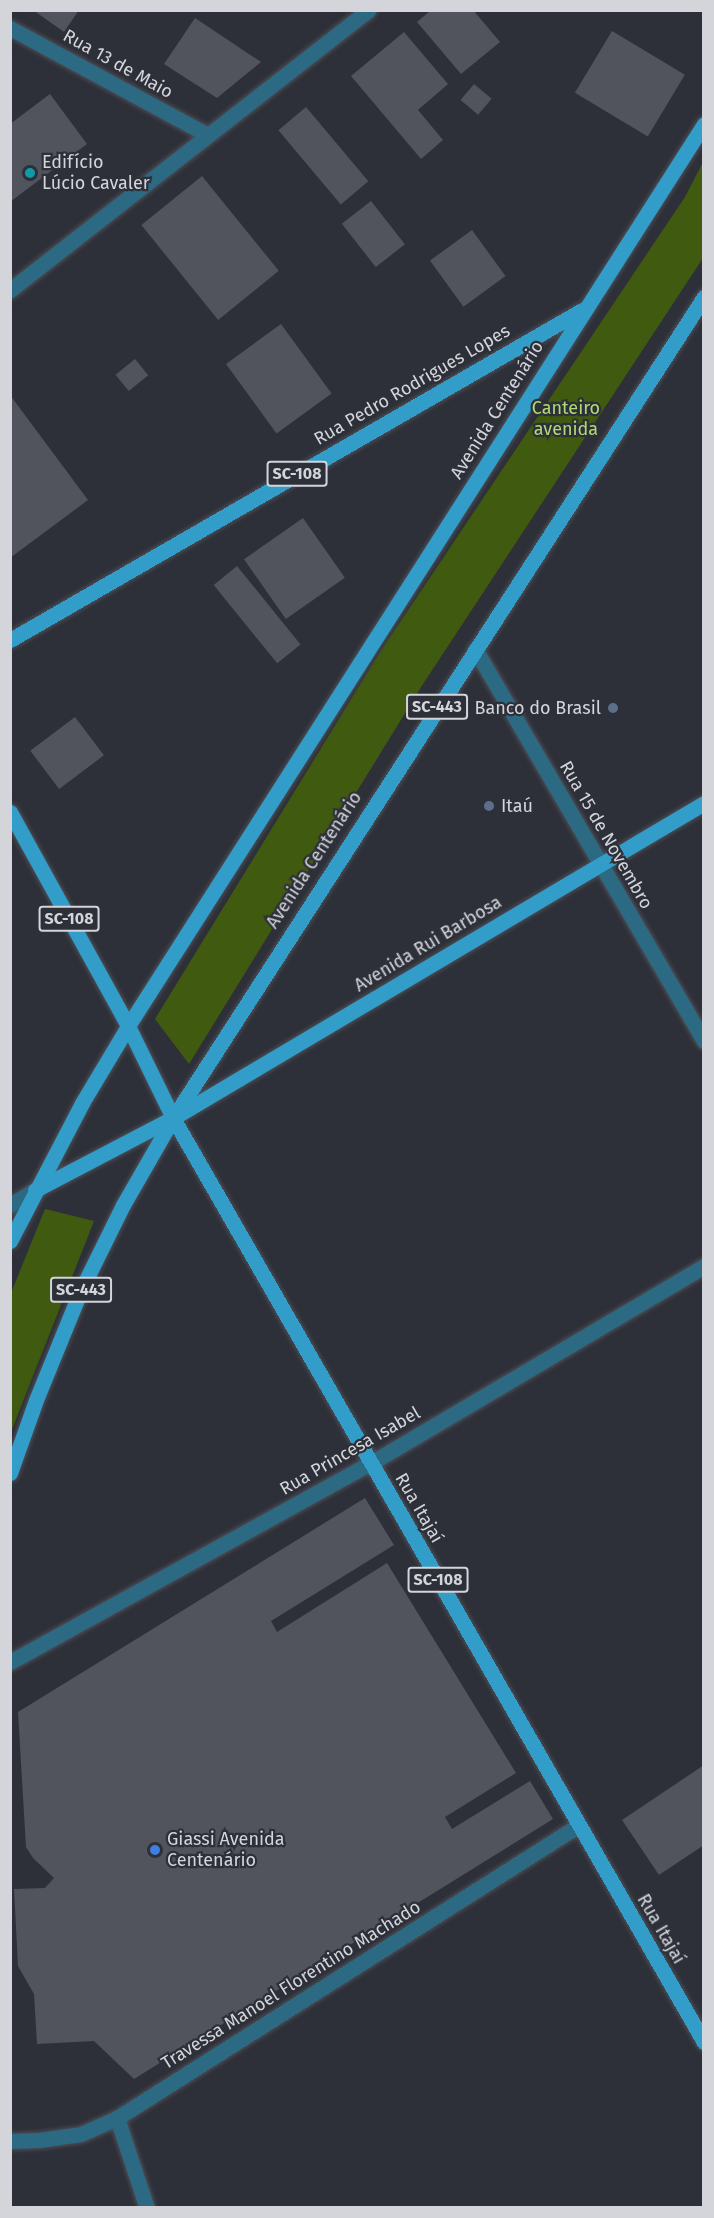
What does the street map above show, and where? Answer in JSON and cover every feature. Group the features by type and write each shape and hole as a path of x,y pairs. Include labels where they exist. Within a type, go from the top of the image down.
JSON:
{"main road":[{"name":"Avenida Centenário","path":"10,1241 35,1190 128,1026 704,124"},
{"name":"Avenida Centenário","path":"10,1473 36,1400 80,1293 123,1205 173,1118 704,297"},
{"name":"Rua Pedro Rodrigues Lopes","path":"10,640 585,308"},
{"name":"Avenida Rui Barbosa","path":"35,1190 173,1118 704,803"},
{"name":"SC-108","path":"10,812 128,1026"},
{"name":"Rua Itajaí","path":"128,1026 173,1118 704,2042"}],"street":[{"path":"10,290 369,10"},
{"name":"Rua 13 de Maio","path":"10,28 208,135"},
{"name":"Rua 15 de Novembro","path":"475,649 704,1041"},
{"path":"10,1205 35,1190"},
{"name":"Rua Princesa Isabel","path":"10,1662 371,1463 704,1266"},
{"name":"Travessa Manoel Florentino Machado","path":"10,2141 39,2140 81,2134 117,2118 579,1825"},
{"path":"117,2118 147,2208"}],"green space":[{"name":"Canteiro avenida","path":"703,162 703,258 423,684 189,1064 155,1019 380,652 685,197"},
{"path":"45,1209 94,1221 11,1432 11,1293"}],"building":[{"path":"33,10 79,10 64,32"},
{"path":"431,10 473,10 500,42 461,74 417,22"},
{"path":"195,18 261,62 217,98 164,64"},
{"path":"612,31 685,75 648,136 575,93"},
{"path":"404,32 448,84 418,110 443,140 421,159 351,76"},
{"path":"474,84 492,99 478,115 461,100"},
{"name":"Edifício Lúcio Cavaler","path":"50,94 87,144 10,202 10,124"},
{"path":"306,107 368,181 341,204 278,130"},
{"path":"202,176 279,271 218,320 141,225"},
{"path":"371,201 405,244 376,267 342,224"},
{"path":"472,230 506,276 463,307 430,261"},
{"path":"281,324 332,394 277,434 226,364"},
{"path":"135,359 148,375 129,391 116,375"},
{"path":"10,395 88,500 10,558"},
{"path":"303,518 345,578 286,619 244,559"},
{"path":"237,566 301,644 277,663 214,585"},
{"path":"75,717 104,755 59,789 30,751"},
{"path":"365,1498 394,1545 271,1621 277,1632 387,1563 516,1773 445,1817 452,1829 530,1781 553,1819 134,2079 94,2041 37,2044 34,1994 18,1966 14,1889 45,1888 54,1878 33,1858 26,1847 18,1712"},
{"path":"704,1765 704,1845 659,1875 622,1820"}],"place":[{"name":"Edifício Lúcio Cavaler","path":"30,173"},
{"name":"Banco do Brasil","path":"613,708"},
{"name":"Itaú","path":"489,806"},
{"name":"Giassi Avenida Centenário","path":"155,1850"}]}
